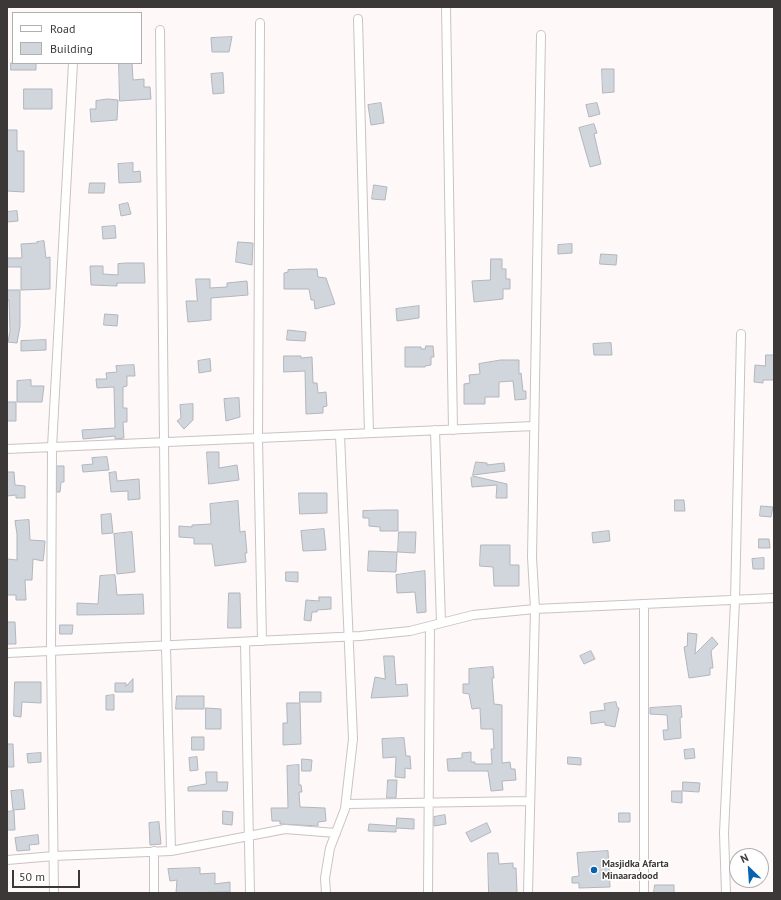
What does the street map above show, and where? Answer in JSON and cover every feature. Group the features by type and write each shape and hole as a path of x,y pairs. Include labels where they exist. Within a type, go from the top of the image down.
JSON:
{"street":[{"path":"446,7 453,430"},
{"path":"358,19 369,433"},
{"path":"260,23 258,438 262,641"},
{"path":"160,30 166,646 171,851"},
{"path":"528,893 535,609 532,557 541,34"},
{"path":"54,893 51,651 52,447 73,64"},
{"path":"726,893 724,833 735,601 741,334"},
{"path":"7,449 534,426"},
{"path":"436,430 441,623"},
{"path":"326,893 325,878 330,848 346,804 353,739 350,637 340,435"},
{"path":"7,653 350,637 410,631 473,615 535,609 735,601 774,598"},
{"path":"644,604 644,893"},
{"path":"428,893 430,626"},
{"path":"244,642 250,893"},
{"path":"346,804 530,801"},
{"path":"7,860 54,856 171,851 285,829 336,833"},
{"path":"154,851 154,893"}],"building":[{"path":"232,37 229,52 212,52 211,38"},
{"path":"11,63 36,64 36,70 11,70"},
{"path":"119,64 132,64 133,80 144,79 144,87 150,87 151,99 120,101"},
{"path":"602,69 614,69 614,92 603,93"},
{"path":"223,73 224,93 213,94 211,74"},
{"path":"24,89 52,89 52,109 24,109"},
{"path":"108,99 118,100 117,120 91,122 90,109 96,109 96,101"},
{"path":"381,103 384,123 371,125 368,105"},
{"path":"597,103 600,114 589,117 586,105"},
{"path":"594,124 597,133 594,134 601,164 590,167 579,128"},
{"path":"7,130 17,130 17,151 24,151 24,192 7,191"},
{"path":"133,163 133,172 140,171 141,182 119,183 118,164"},
{"path":"90,183 105,183 104,193 89,193"},
{"path":"374,185 387,187 385,200 372,199"},
{"path":"128,203 131,214 121,216 119,205"},
{"path":"17,211 18,221 7,222 7,212"},
{"path":"115,226 116,238 103,239 102,227"},
{"path":"44,241 46,258 50,257 50,289 21,290 21,267 7,267 7,258 22,258 21,244"},
{"path":"238,242 253,243 252,265 236,262"},
{"path":"572,244 572,253 558,254 558,245"},
{"path":"601,254 617,255 616,265 600,264"},
{"path":"491,259 502,259 502,269 506,269 506,279 510,279 510,289 503,289 503,299 474,302 472,281 490,280"},
{"path":"144,263 145,283 117,283 117,286 91,285 90,266 103,266 103,274 118,275 118,264"},
{"path":"317,269 318,277 326,278 335,304 315,309 314,300 311,300 309,289 284,289 284,273 288,272 288,270"},
{"path":"196,279 210,279 210,288 227,287 227,283 247,281 248,295 211,298 211,320 188,322 186,301 197,301"},
{"path":"7,290 20,290 20,326 17,343 8,342 10,331 9,300 7,300"},
{"path":"419,306 419,318 397,321 396,309"},
{"path":"105,314 118,315 117,326 104,325"},
{"path":"288,330 306,332 305,341 287,340"},
{"path":"46,340 46,350 21,351 21,341"},
{"path":"611,343 612,355 594,355 593,344"},
{"path":"426,346 433,346 434,357 431,357 431,365 425,367 405,367 405,347 421,347 421,349 425,349"},
{"path":"766,355 774,355 774,380 763,380 763,383 754,382 755,365 765,366"},
{"path":"284,356 301,356 301,358 312,357 313,383 317,383 318,393 326,392 327,406 323,407 323,413 306,414 305,371 284,372"},
{"path":"210,359 211,371 199,373 198,361"},
{"path":"501,360 519,360 519,374 521,373 523,391 526,391 526,399 515,400 513,381 499,382 499,397 485,397 485,404 464,404 464,384 470,383 469,375 480,374 479,364"},
{"path":"134,365 135,376 127,376 127,386 123,387 123,408 127,408 127,422 123,422 124,438 115,439 115,436 83,439 82,430 115,428 114,387 97,388 96,379 107,379 106,373 117,372 116,366"},
{"path":"31,380 31,386 44,386 42,402 17,402 17,381"},
{"path":"239,398 240,417 226,421 224,399"},
{"path":"7,402 16,402 16,421 7,421"},
{"path":"193,404 193,420 184,429 177,421 181,418 180,405"},
{"path":"207,452 219,452 219,468 237,465 239,480 209,484"},
{"path":"107,457 109,470 83,472 82,465 93,464 92,458"},
{"path":"476,462 487,463 487,465 504,463 505,471 473,475"},
{"path":"57,466 64,466 64,482 61,482 60,492 57,492"},
{"path":"7,472 14,472 15,485 25,486 25,498 16,498 16,495 7,496"},
{"path":"116,472 117,481 139,479 140,499 128,500 128,491 111,492 109,473"},
{"path":"473,476 507,484 507,498 496,498 497,485 472,487 471,478"},
{"path":"299,493 327,493 327,513 300,514"},
{"path":"675,500 684,500 685,511 675,511"},
{"path":"238,501 240,532 245,531 247,553 245,553 246,562 215,566 212,544 194,544 194,538 179,537 179,526 192,527 192,525 211,524 210,504"},
{"path":"761,506 773,507 771,517 760,516"},
{"path":"398,510 398,531 380,531 380,527 369,526 369,518 363,518 363,511"},
{"path":"111,514 113,533 102,534 101,515"},
{"path":"29,520 30,540 45,541 43,561 33,559 32,580 25,580 26,600 16,600 16,595 7,595 7,559 17,560 17,534 15,521"},
{"path":"324,529 326,550 303,551 301,531"},
{"path":"609,531 610,541 593,543 592,533"},
{"path":"132,532 135,572 117,574 114,534"},
{"path":"399,532 416,532 415,553 398,552"},
{"path":"759,539 769,539 770,548 759,548"},
{"path":"481,545 510,545 510,565 519,565 519,586 494,586 493,567 480,566"},
{"path":"369,551 397,552 396,572 368,571"},
{"path":"764,558 764,569 753,569 752,559"},
{"path":"425,571 426,612 417,613 415,592 397,593 396,575"},
{"path":"286,572 298,572 298,582 286,581"},
{"path":"115,575 117,595 143,594 144,614 77,615 77,603 98,604 100,576"},
{"path":"229,593 240,593 241,628 228,628"},
{"path":"319,597 331,597 331,609 312,612 311,621 304,620 306,600 319,601"},
{"path":"7,622 15,622 16,644 7,644"},
{"path":"60,625 73,625 72,634 60,634"},
{"path":"688,633 697,634 695,654 712,637 718,644 711,651 713,668 710,668 710,675 689,678 684,647 687,646"},
{"path":"591,651 595,659 584,664 580,656"},
{"path":"384,656 394,656 396,685 407,684 408,696 371,698 375,677 385,679"},
{"path":"493,667 494,678 492,678 494,704 502,705 502,763 510,762 511,769 515,769 516,780 502,781 503,790 491,791 488,771 448,771 447,759 462,758 462,753 471,752 471,762 475,762 475,764 492,764 491,749 494,749 493,729 481,729 480,708 472,709 469,694 463,693 463,684 469,684 469,669"},
{"path":"133,679 133,692 115,692 115,683 126,683 126,686"},
{"path":"15,682 41,682 41,703 22,702 21,717 14,716"},
{"path":"300,692 321,692 321,702 300,702"},
{"path":"114,695 114,710 106,710 106,696"},
{"path":"177,696 204,696 204,709 176,709"},
{"path":"616,702 617,707 619,708 615,727 605,725 605,722 591,724 590,712 605,710 604,704"},
{"path":"287,703 300,703 301,744 283,745 283,723 287,723"},
{"path":"681,706 681,738 664,740 663,730 668,730 667,715 650,714 650,708"},
{"path":"206,708 221,709 221,729 206,729"},
{"path":"192,737 204,737 204,750 192,750"},
{"path":"404,738 406,756 410,756 411,769 405,768 405,778 395,777 396,757 383,758 382,739"},
{"path":"7,744 13,744 14,767 7,767"},
{"path":"694,749 695,758 685,759 684,750"},
{"path":"41,753 41,762 28,763 27,754"},
{"path":"197,757 198,770 190,771 189,758"},
{"path":"568,757 581,758 581,765 568,764"},
{"path":"302,759 312,760 311,771 302,771"},
{"path":"299,765 299,785 301,785 302,792 299,792 300,807 325,808 326,821 318,822 318,826 280,824 280,821 272,821 271,808 288,808 287,766"},
{"path":"206,772 217,772 217,782 228,782 227,791 188,791 188,787 206,784"},
{"path":"388,780 397,780 396,798 387,798"},
{"path":"683,782 700,783 699,792 683,791"},
{"path":"23,790 25,809 13,810 11,791"},
{"path":"672,791 682,791 682,803 672,802"},
{"path":"14,811 15,830 7,830 7,812"},
{"path":"223,811 233,812 232,825 223,824"},
{"path":"619,813 630,813 630,822 619,822"},
{"path":"445,815 446,824 434,826 434,817"},
{"path":"397,818 414,819 414,829 396,828 396,832 368,831 369,824 396,826"},
{"path":"159,822 161,844 150,845 149,823"},
{"path":"487,823 491,832 471,842 466,833"},
{"path":"38,835 39,844 29,845 30,850 17,851 15,838"},
{"name":"Masjidka Afarta Minaaradood","path":"608,851 610,887 579,888 579,883 572,883 572,877 579,876 577,853"},
{"path":"488,853 498,853 499,864 513,863 513,868 516,868 517,893 489,893"},
{"path":"200,868 200,874 215,873 215,884 230,882 230,892 176,893 177,880 170,881 168,869"},
{"path":"655,885 674,885 674,893 654,893"}],"place":[{"name":"Masjidka Afarta Minaaradood","path":"594,870"}]}
